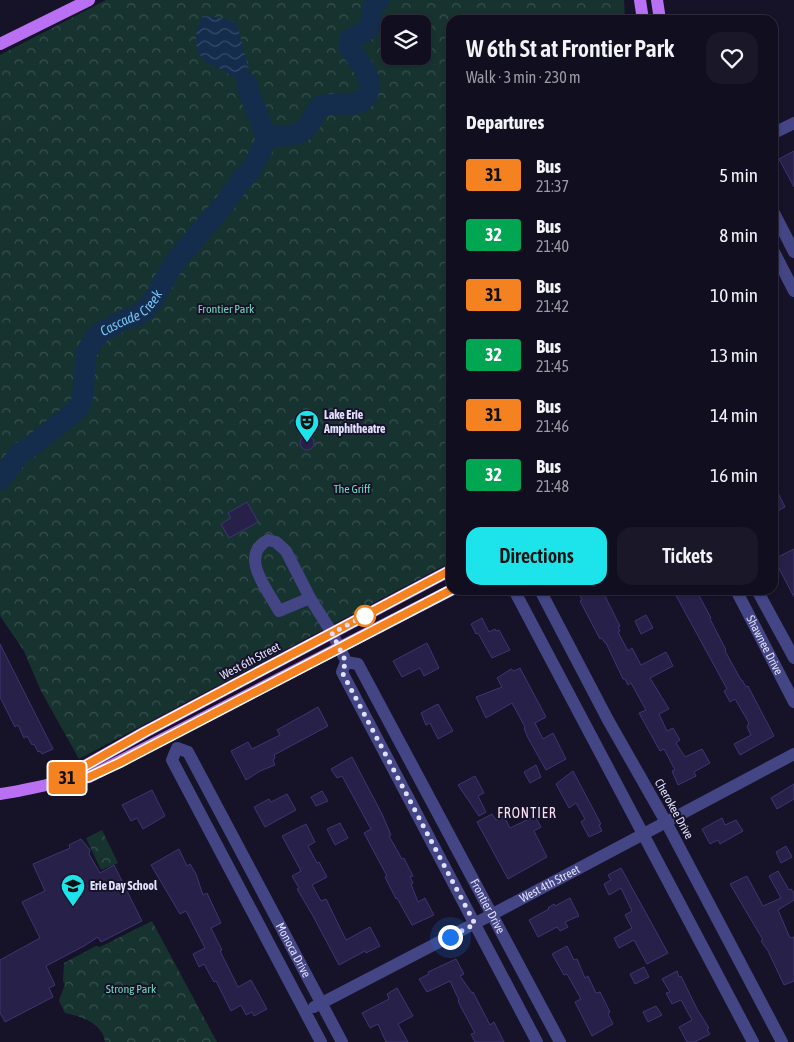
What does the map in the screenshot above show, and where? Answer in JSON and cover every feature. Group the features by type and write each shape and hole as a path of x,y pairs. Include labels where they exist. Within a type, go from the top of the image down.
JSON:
{"main road":[{"path":"0,44 89,0"},
{"path":"640,0 642,15"},
{"path":"657,1 659,15"},
{"name":"West 6th Street","path":"64,780 83,767 165,721 446,573"},
{"name":"West 6th Street","path":"0,794 24,791 64,780 89,777 173,736 446,593"}],"street":[{"path":"657,1 665,15"},
{"path":"778,131 794,122"},
{"path":"778,221 794,252"},
{"path":"778,260 794,291"},
{"name":"Frontier Drive","path":"310,598 279,611 256,570 253,559 260,544 268,540 276,542 286,551 310,598 332,633 346,662 342,672 537,1042"},
{"path":"517,595 753,1042"},
{"name":"Cherokee Drive","path":"543,595 608,720 666,822 782,1042"},
{"name":"Shawnee Drive","path":"739,595 794,702"},
{"name":"Shawnee Drive","path":"760,595 794,658"},
{"name":"Frontier Drive","path":"346,662 358,664 560,1042"},
{"name":"Monoca Drive","path":"165,721 177,748 172,760 321,1042"},
{"name":"Monoca Drive","path":"177,748 188,752 342,1042"},
{"name":"West 4th Street","path":"305,1012 794,754"},
{"path":"400,780 416,772"},
{"path":"229,865 244,857"}],"green space":[{"name":"Frontier Park","path":"106,0 624,0 625,15 446,15 446,565 79,759 41,691 24,651 0,616 0,55"},
{"path":"102,830 118,863 101,870 86,838"},
{"name":"Strong Park","path":"152,921 217,1042 105,1042 100,1030 90,1021 65,1013 59,1001 65,984 63,981 64,963 96,946 100,947"}],"water":[{"path":"203,16 233,21 238,28 250,74 250,80 247,83 208,63 199,53 196,35"}],"building":[{"path":"794,151 794,187 779,159"},
{"path":"307,436 312,438 314,443 312,448 307,450 302,448 300,443 302,438"},
{"path":"778,493 785,507 778,511"},
{"path":"247,502 258,522 229,538 221,524 231,518 228,513"},
{"path":"794,549 794,597 778,567 778,557"},
{"path":"580,595 604,595 620,626 618,627 620,631 618,632 628,651 632,648 641,665 666,652 673,666 650,678 669,709 659,714 667,731 673,728 680,740 676,743 685,757 702,749 710,763 694,772 696,776 678,785 672,771 675,770 664,749 660,751 639,713 646,710 631,683 628,685 625,679 623,679 606,643 602,638 600,639 580,601 582,600"},
{"path":"676,595 699,595 725,651 741,680 746,687 748,686 774,736 740,755 734,744 751,735 747,727 749,723 735,699 730,702 724,691 727,689"},
{"path":"646,615 653,628 641,634 635,621"},
{"path":"482,618 489,632 495,629 496,631 499,630 510,650 492,658 471,624"},
{"path":"427,643 439,668 424,676 420,668 402,677 393,661"},
{"path":"0,644 53,749 42,754 40,751 38,752 34,744 32,745 27,736 24,738 18,725 15,727 0,697"},
{"path":"520,668 546,717 535,723 543,739 553,733 566,759 546,770 528,738 525,727 512,703 486,718 476,697 502,687 497,678 511,669 514,671"},
{"path":"438,704 453,731 438,739 430,723 426,725 421,713"},
{"path":"318,707 328,726 274,755 275,765 260,771 246,780 231,751 248,742 252,749 280,735 277,730"},
{"path":"352,757 382,814 391,835 389,836 402,859 404,858 413,876 410,877 413,883 411,884 418,902 425,898 434,915 412,925 396,899 385,877 387,876 364,833 371,829 342,776 337,778 331,769"},
{"path":"536,765 541,777 530,783 524,772"},
{"path":"573,771 601,824 599,825 602,831 589,837 581,822 585,819 576,803 569,808 556,784"},
{"path":"475,776 484,793 478,796 486,812 479,816 458,785"},
{"path":"794,784 794,799 777,809 771,798"},
{"path":"152,790 165,816 143,829 137,818 131,821 122,805"},
{"path":"322,791 328,801 316,806 311,797"},
{"path":"287,794 296,810 265,827 254,807 269,799 271,802"},
{"path":"492,814 496,820 504,816 510,828 535,816 541,827 534,831 547,857 508,879 477,822"},
{"path":"722,818 725,825 736,820 743,831 720,844 718,840 710,844 702,829"},
{"path":"340,823 348,838 335,845 327,829"},
{"path":"306,824 315,842 308,846 327,877 312,885 321,901 326,899 346,940 370,927 380,946 366,953 365,951 339,965 297,889 299,888 292,876 301,871 282,836"},
{"path":"81,839 90,850 89,854 100,873 114,865 142,921 101,942 98,937 46,966 55,985 49,988 53,997 5,1022 0,1013 0,960 40,938 22,902 45,891 33,864 70,848 69,845"},
{"path":"786,846 792,857 781,863 776,852"},
{"path":"179,849 187,866 190,864 196,874 203,895 207,893 221,923 211,928 238,987 251,980 267,1009 254,1016 252,1012 246,1015 241,1005 231,1011 216,981 214,982 204,964 199,967 193,954 205,948 186,911 180,914 151,865"},
{"path":"621,868 668,953 647,964 634,940 619,948 614,938 632,928 625,915 632,911 621,888 609,895 604,884 611,880 608,875"},
{"path":"778,871 789,890 791,889 794,893 794,900 778,910 790,938 794,937 794,981 784,985 768,951 761,941 763,940 730,884 747,876 763,906 781,898 769,876"},
{"path":"570,898 579,916 565,922 568,927 560,931 557,927 538,937 529,920 549,909 554,904 555,906"},
{"path":"567,946 574,960 577,959 585,978 588,976 596,993 600,992 610,1012 608,1014 613,1024 592,1036 575,1002 581,999 567,974 564,975 552,954"},
{"path":"456,959 464,974 460,976 473,992 490,1025 494,1022 504,1042 475,1042 471,1034 475,1033 450,981 427,992 419,979 429,974 428,972"},
{"path":"644,967 649,977 635,984 630,974"},
{"path":"677,971 709,1028 707,1029 710,1034 695,1042 687,1042 679,1027 692,1020 681,1000 672,1004 666,993 670,992 662,979"},
{"path":"397,988 413,1016 398,1024 408,1042 386,1042 378,1024 370,1028 362,1013 389,999 387,994"},
{"path":"656,1006 662,1015 648,1022 643,1012"}],"waterway":[{"name":"Cascade Creek","path":"0,480 20,453 32,446 78,409 82,401 86,354 93,340 101,332 138,315 146,309 154,299 174,263 251,170 267,138 299,133 304,130 310,124 320,106 355,104 365,98 368,93 369,80 364,68 349,47 350,39 368,29 373,8 379,0"},
{"name":"Cascade Creek","path":"247,83 267,138"}],"bus line":[{"name":"31","path":"446,573 145,732 64,780 89,777 119,763 446,593"}],"place":[{"name":"Lake Erie Amphitheatre","path":"307,443"},
{"name":"Erie Day School","path":"73,907"}],"district":[{"name":"FRONTIER","path":"527,813"}],"route":[{"path":"365,616 372,612 332,633 346,662 342,672 475,924 450,937"}],"park label":[{"name":"The Griff","path":"352,489"}]}
